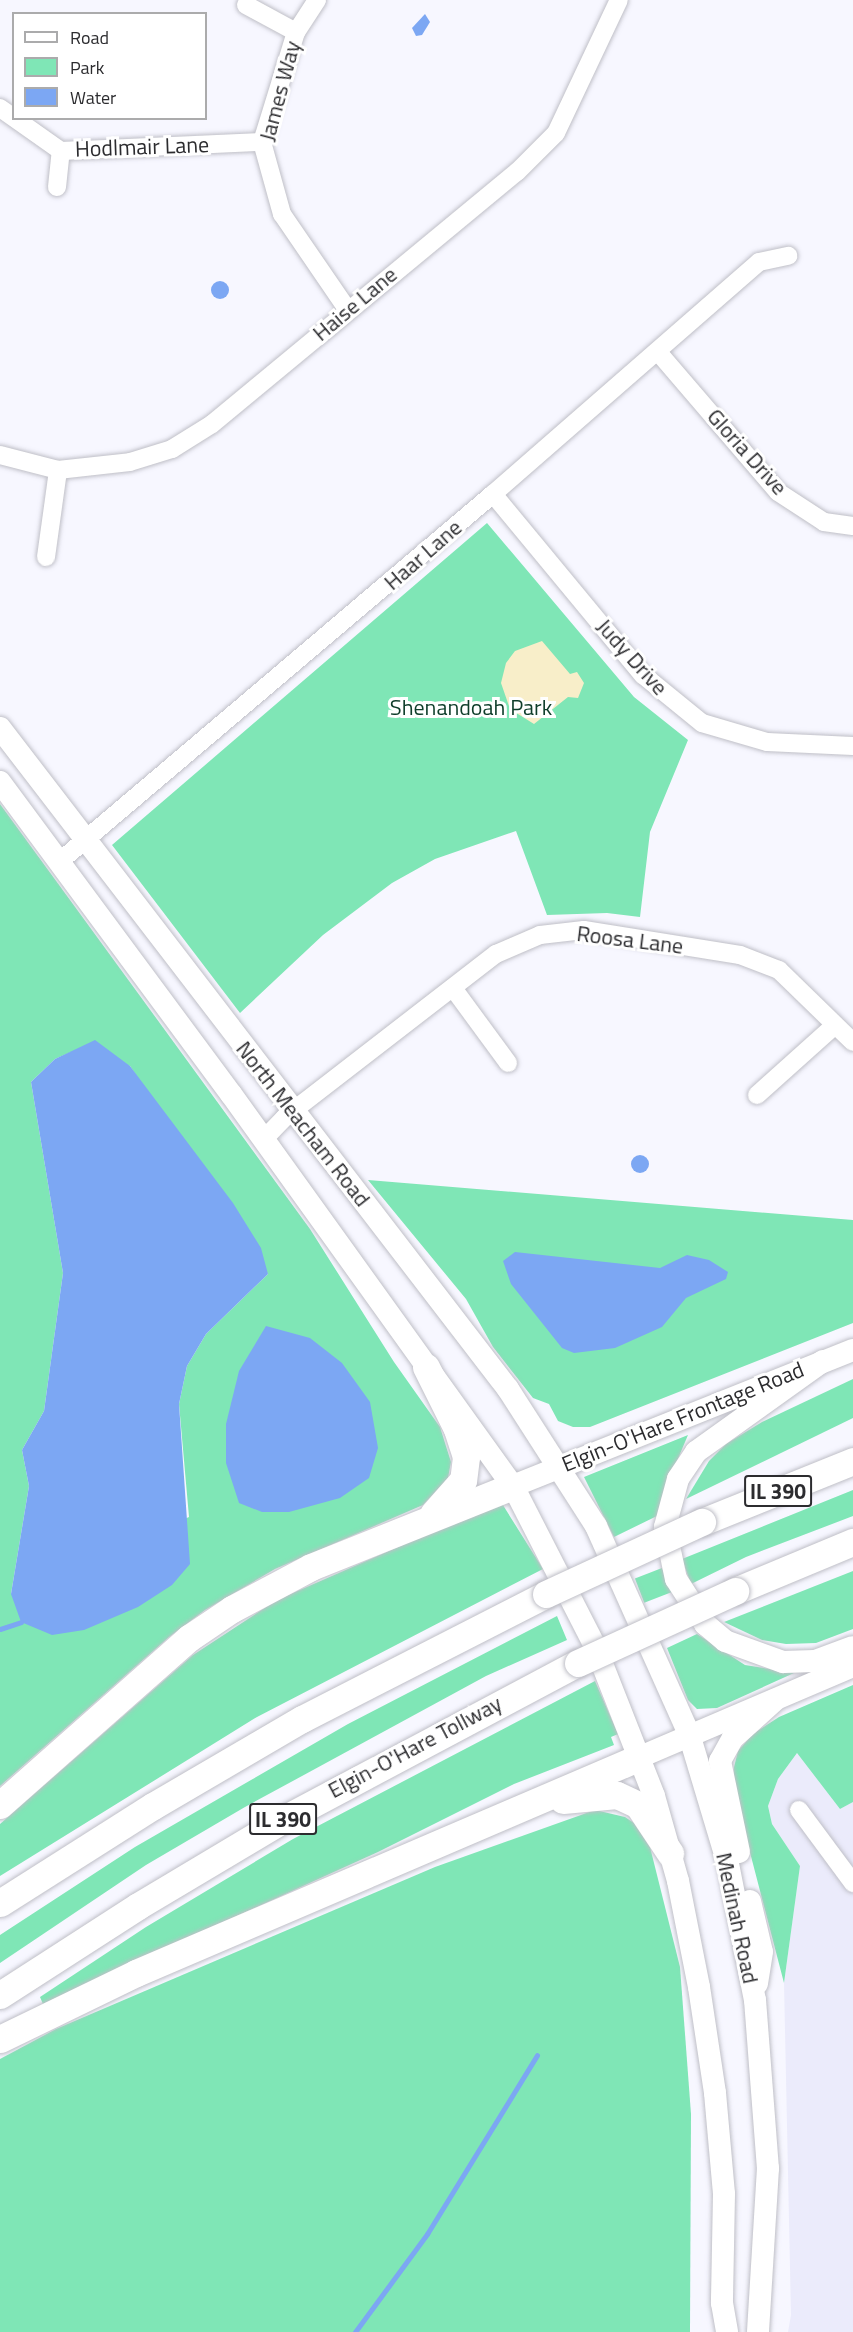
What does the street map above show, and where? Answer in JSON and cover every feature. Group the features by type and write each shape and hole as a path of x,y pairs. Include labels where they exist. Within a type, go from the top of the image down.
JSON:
{"highway":[{"path":"425,1521 463,1480 466,1457 457,1429 426,1367"},
{"name":"IL 390","path":"0,1903 153,1806 302,1719 546,1594 702,1522 853,1461"},
{"path":"0,1805 189,1638 232,1609 311,1568 513,1486"},
{"name":"Elgin-O'Hare Tollway","path":"0,1995 284,1819 578,1663 735,1591 853,1542"},
{"path":"0,2039 94,1992 640,1757"},
{"path":"529,1805 617,1795 638,1805 670,1853"}],"main road":[{"name":"North Meacham Road","path":"0,728 508,1389 560,1466 596,1526"},
{"name":"North Meacham Road","path":"0,782 513,1486 548,1547 595,1646 640,1757"},
{"name":"Elgin-O'Hare Frontage Road","path":"513,1486 853,1350"},
{"path":"823,1361 696,1452 678,1479 665,1527 676,1579 705,1624 725,1641 783,1662 815,1661 853,1647"},
{"name":"Medinah Road","path":"596,1526 689,1734 728,1864 754,2000 768,2168 758,2332"},
{"path":"727,2332 722,2303 724,2194 715,2093 699,1987 670,1853 640,1757 689,1734 853,1666"},
{"path":"754,2000 762,1952 720,1761 733,1738 775,1700"}],"street":[{"name":"James Way","path":"317,0 296,32 262,142 282,214 347,309"},
{"name":"Haise Lane","path":"0,455 57,470 130,462 172,449 212,424 347,309 517,171 556,133 619,0"},
{"path":"246,5 296,32"},
{"name":"Hodlmair Lane","path":"17,120 61,150 262,142"},
{"path":"57,187 61,150"},
{"name":"Haar Lane","path":"59,862 494,494 759,262 788,256"},
{"name":"Gloria Drive","path":"658,352 778,492 824,522 853,526"},
{"path":"46,557 57,470"},
{"name":"Judy Drive","path":"494,494 643,675 702,723 767,742 853,746"},
{"name":"Roosa Lane","path":"262,1140 293,1110 496,954 540,935 584,930 740,955 779,970 810,996 834,1026 853,1042"},
{"path":"453,988 508,1063"},
{"path":"757,1095 834,1026"},
{"path":"799,1810 853,1884"}],"shaded area":[{"path":"797,1753 840,1809 853,1802 853,2332 788,2332 791,2315 784,1983 800,1866 772,1824 768,1806 778,1779"}],"green space":[{"name":"Shenandoah Park","path":"487,523 634,697 688,740 650,832 640,917 607,913 547,915 516,831 435,859 392,883 323,935 240,1013 112,845"},
{"path":"0,804 310,1229 394,1362 440,1427 451,1462 448,1478 423,1505 275,1569 205,1610 169,1637 0,1786","holes":["71,1052 130,1066 268,1274 206,1334 187,1366 179,1404 189,1517 11,1594 29,1486 22,1450 44,1411 63,1273 31,1082 55,1059"]},
{"path":"368,1180 853,1220 853,1323 590,1427 573,1427 558,1421 549,1404 533,1398 493,1347 466,1299"},
{"path":"853,1379 853,1418 686,1499 709,1461 726,1444 762,1422"},
{"path":"688,1435 661,1499 659,1515 614,1537 584,1477"},
{"path":"853,1490 853,1516 746,1557 691,1584 682,1559"},
{"path":"501,1502 543,1569 257,1717 0,1876 0,1824 193,1655 277,1600"},
{"path":"662,1568 671,1592 644,1603 635,1578"},
{"path":"853,1571 853,1629 816,1643 786,1644 762,1640 724,1622"},
{"path":"557,1616 567,1640 486,1676 245,1807 146,1865 0,1963 0,1935 135,1847 348,1724"},
{"path":"697,1634 745,1665 794,1673 717,1708 697,1709 688,1700 667,1648"},
{"path":"595,1681 618,1734 611,1737 614,1745 514,1784 378,1852 43,2004 40,1997 146,1927 293,1839"},
{"path":"853,1685 853,1802 840,1809 797,1753 778,1779 768,1806 772,1824 800,1866 784,1983 733,1787 734,1767 738,1751 753,1734 779,1717"},
{"path":"595,1810 625,1817 634,1823 650,1847 680,1967 691,2114 690,2332 0,2332 0,2059 56,2029 435,1867"}],"sand":[{"path":"542,641 570,674 577,672 584,683 578,698 568,697 534,724 510,709 501,683 506,663 515,651"}],"water":[{"path":"425,14 430,22 422,35 416,36 412,28"},
{"path":"216,281 224,281 229,286 227,297 216,299 211,294 211,286"},
{"path":"95,1040 130,1066 233,1203 261,1248 268,1274 206,1334 187,1366 179,1404 190,1564 172,1585 138,1607 84,1630 52,1635 21,1622 11,1594 29,1486 22,1450 44,1411 63,1273 31,1082 55,1059"},
{"path":"636,1155 644,1155 649,1160 647,1171 636,1173 631,1168 631,1160"},
{"path":"515,1252 660,1268 687,1255 709,1260 728,1272 726,1279 686,1298 662,1327 615,1348 574,1353 562,1348 511,1284 503,1261"},
{"path":"266,1326 310,1338 342,1363 370,1402 378,1448 369,1478 340,1498 289,1512 262,1512 239,1503 226,1463 226,1424 239,1371"}],"waterway":[{"path":"0,1629 21,1622"},
{"path":"355,2332 427,2234 537,2055"}]}
